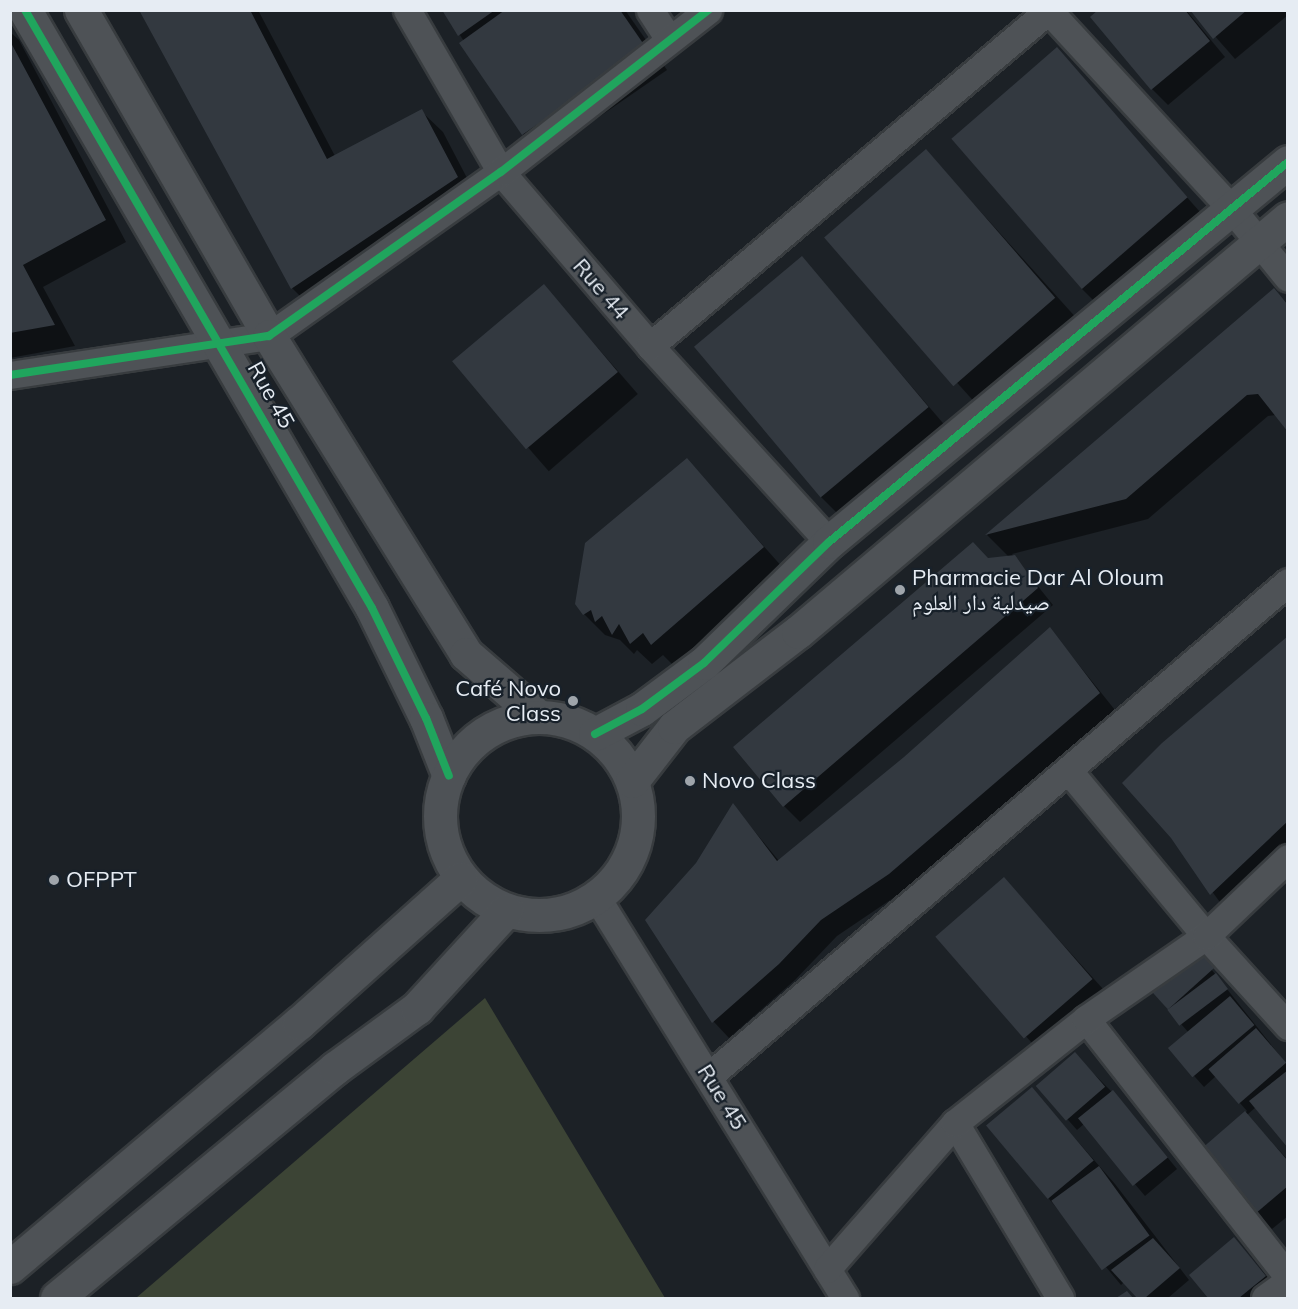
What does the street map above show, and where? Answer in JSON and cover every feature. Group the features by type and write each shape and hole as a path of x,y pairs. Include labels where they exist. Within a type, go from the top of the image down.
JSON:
{"street":[{"name":"Rue 45","path":"25,10 223,346 400,659 449,776"},
{"name":"Rue 45","path":"81,10 269,336 466,654 539,717"},
{"name":"Rue 44","path":"407,10 501,172 650,346 829,542"},
{"path":"650,10 669,39"},
{"path":"10,375 223,346 269,336 501,172 708,10"},
{"path":"650,346 1049,11 1231,208 1287,278"},
{"path":"595,734 642,709 704,663 829,542 1287,162"},
{"path":"632,781 674,727 798,632 1287,218"},
{"path":"709,1076 1287,582"},
{"path":"539,717 568,721 595,734 623,762 632,781 638,824 626,865 597,898 553,915 506,911 482,897 461,878 444,846 440,811 449,776 460,756 485,733 517,719 539,717"},
{"path":"1068,770 1206,936 1287,1026"},
{"path":"827,1269 955,1123 1086,1019 1206,936 1287,858"},
{"path":"10,1267 299,1023 461,878"},
{"name":"Rue 45","path":"597,898 845,1299"},
{"path":"57,1299 291,1103 417,1008 506,911"},
{"path":"1086,1019 1287,1279 1265,1299"},
{"path":"955,1123 1060,1299"}],"green space":[{"path":"485,998 665,1298 136,1298"}],"building":[{"path":"139,10 250,10 327,159 422,109 458,177 291,289"},
{"path":"442,10 495,10 458,36"},
{"path":"505,10 620,10 647,49 522,135 459,43"},
{"path":"1098,10 1185,10 1210,41 1151,90 1090,17"},
{"path":"1190,10 1247,10 1213,39"},
{"path":"10,41 106,220 23,265 55,325 10,333"},
{"path":"1057,47 1188,197 1082,289 951,139"},
{"path":"926,149 1055,298 953,386 824,238"},
{"path":"802,256 929,407 821,498 694,347"},
{"path":"544,284 618,372 526,449 452,361"},
{"path":"1274,288 1288,305 1288,432 1258,394 1247,395 1126,499 985,535"},
{"path":"687,458 764,547 651,645 643,633 630,644 619,624 612,635 602,616 595,622 591,610 583,615 575,604 585,543"},
{"path":"973,542 988,558 1015,555 1038,588 783,807 733,747"},
{"path":"1050,627 1100,693 889,874 821,920 779,964 712,1023 645,920 696,863 733,803 777,861 904,757"},
{"path":"1288,636 1288,821 1210,895 1171,838 1122,783 1162,743"},
{"path":"1004,877 1093,979 1024,1039 935,937"},
{"path":"1196,948 1214,968 1168,1010 1150,989"},
{"path":"1216,973 1228,989 1179,1026 1167,1010"},
{"path":"1230,996 1254,1025 1192,1077 1168,1048"},
{"path":"1256,1028 1286,1063 1239,1104 1208,1069"},
{"path":"1075,1052 1105,1087 1066,1121 1036,1086"},
{"path":"1288,1070 1288,1148 1249,1101"},
{"path":"1032,1087 1094,1161 1048,1199 986,1126"},
{"path":"1113,1090 1168,1158 1133,1186 1078,1118"},
{"path":"1245,1111 1288,1161 1288,1186 1255,1214 1200,1150"},
{"path":"1099,1166 1150,1236 1102,1270 1051,1201"},
{"path":"1234,1237 1266,1276 1239,1298 1208,1298 1189,1275"},
{"path":"1153,1238 1180,1268 1145,1298 1137,1298 1111,1270"},
{"path":"1127,1291 1133,1298 1116,1298"}],"cycle path":[{"path":"25,10 372,608 426,718 449,776"},
{"path":"10,375 269,336 501,172 708,10"},
{"path":"595,734 642,709 704,663 829,542 1288,162"}],"place":[{"name":"Pharmacie Dar Al Oloum صيدلية دار العلوم","path":"900,590"},
{"name":"Café Novo Class","path":"573,701"},
{"name":"Novo Class","path":"690,781"},
{"name":"OFPPT","path":"54,880"}]}
